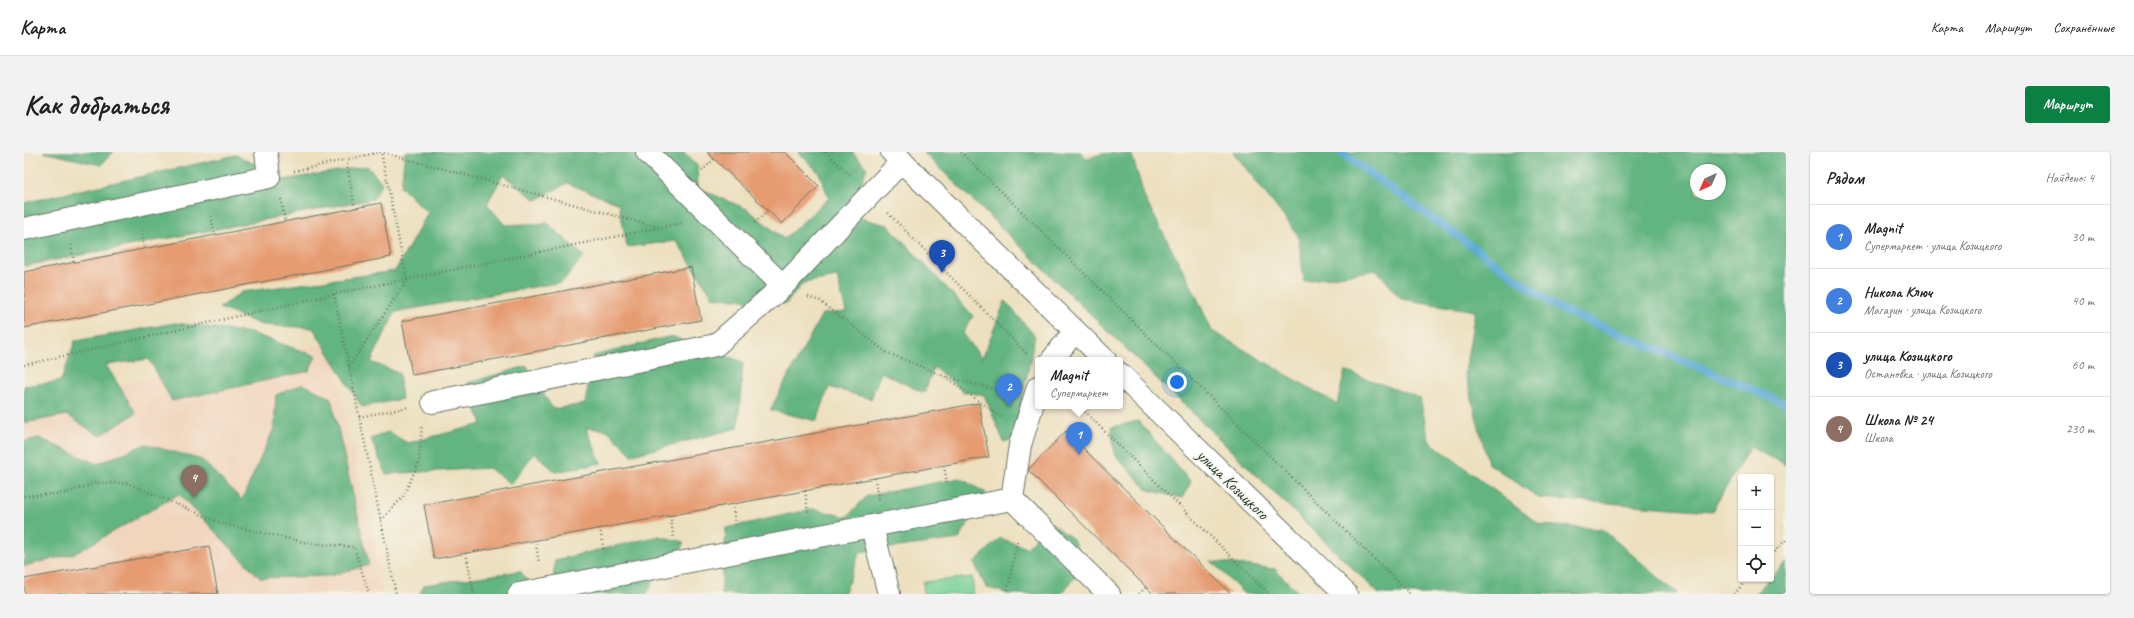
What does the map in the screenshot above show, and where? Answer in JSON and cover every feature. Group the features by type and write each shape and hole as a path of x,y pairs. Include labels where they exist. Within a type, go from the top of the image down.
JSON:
{"street":[{"path":"24,229 268,177 266,152"},
{"path":"647,152 783,286"},
{"path":"426,404 716,345 783,286 869,194 897,157 1102,357"},
{"path":"1045,357 1075,331"},
{"name":"улица Козицкого","path":"1123,377 1346,594"},
{"path":"1012,499 1020,445 1035,397"},
{"path":"519,594 1012,499"},
{"path":"1012,499 1109,594"},
{"path":"872,527 888,594"}],"path":[{"path":"268,177 381,152 659,227"},
{"path":"349,367 407,280 381,152"},
{"path":"826,152 1039,357"},
{"path":"961,152 1410,594"},
{"path":"346,160 355,208"},
{"path":"24,365 334,294 712,216"},
{"path":"783,286 820,302 886,352 944,376 1035,394"},
{"path":"334,294 396,594"},
{"path":"944,376 1024,434"},
{"path":"359,417 426,404 422,425 419,462 403,497 380,520"},
{"path":"1082,409 1269,594"},
{"path":"24,496 66,493 96,483 127,483 223,524 308,543 354,547 369,594"},
{"path":"1774,552 1786,540"},
{"path":"466,553 474,594"},
{"path":"1734,594 1745,582"},
{"path":"1139,594 1146,587"}],"shaded area":[{"path":"331,342 383,594 24,594 24,403"}],"green space":[{"path":"43,152 113,152 101,165"},
{"path":"405,152 614,152 615,154 620,152 683,152 697,165 698,188 747,209 784,239 829,198 819,173 798,152 852,152 867,168 852,208 863,219 888,225 973,316 963,333 982,359 1005,301 1035,336 1014,439 1004,442 984,395 963,392 934,367 924,393 881,372 871,399 829,387 817,421 770,410 822,314 846,312 837,277 803,283 786,304 713,297 676,241 627,247 619,204 567,183 536,200 503,175 487,204 505,225 547,223 584,256 562,282 395,312 371,362 399,373 402,399 362,407 313,328 262,325 219,308 242,292 395,271 428,213 401,187"},
{"path":"923,152 1081,152 1088,159 1109,153 1132,155 1145,199 1194,291 1212,331 1337,404 1345,371 1420,398 1429,441 1540,525 1602,529 1678,594 1379,594"},
{"path":"1233,152 1786,152 1786,465 1750,447 1712,511 1539,498 1488,463 1465,372 1475,311 1401,299 1377,270 1304,281 1298,235"},
{"path":"236,155 277,175 283,180 367,166 382,183 373,199 24,266 24,203"},
{"path":"175,323 251,333 316,356 309,371 172,401 149,359 106,365 136,413 100,436 67,415 24,423 24,386 61,381 75,341"},
{"path":"671,336 743,362 738,428 632,455 607,430 586,428 601,463 556,472 534,453 511,484 489,468 386,474 371,439 388,432 408,443 482,424 467,383 527,366 553,409 585,404 593,356"},
{"path":"303,384 331,398 369,565 329,576 260,578 179,494 74,554 24,566 24,441 39,438 97,464 146,444 202,460 242,500 274,428 276,395"},
{"path":"1138,421 1191,482 1182,498 1148,490 1114,454 1112,427"},
{"path":"960,478 986,493 959,539 860,552 844,594 721,594 726,528 813,509 847,517 867,496"},
{"path":"1050,522 1073,539 1085,566 1061,594 1009,594 986,587 974,563 1000,538 1027,548"},
{"path":"659,536 684,542 675,570 655,576 647,594 552,594 555,560"},
{"path":"1211,561 1275,569 1300,594 1244,594"},
{"path":"1786,562 1786,594 1755,594 1767,582 1774,582 1774,574"},
{"path":"520,571 538,594 420,594 424,585"},
{"path":"972,577 974,594 924,594 923,582"}],"building":[{"path":"707,152 785,152 819,186 782,224"},
{"path":"381,203 391,257 24,328 24,272"},
{"path":"691,267 701,320 412,375 402,321"},
{"path":"979,403 989,457 434,559 424,505"},
{"path":"1066,431 1231,594 1153,594 1028,470"},
{"path":"209,546 218,594 24,594 24,579"}],"waterway":[{"path":"1340,152 1558,308 1786,404"}],"place":[{"name":"улица Козицкого","path":"942,273"},
{"name":"Никола Ключ","path":"1009,407"},
{"name":"Magnit","path":"1079,455"},
{"name":"Школа № 24","path":"194,498"}]}
